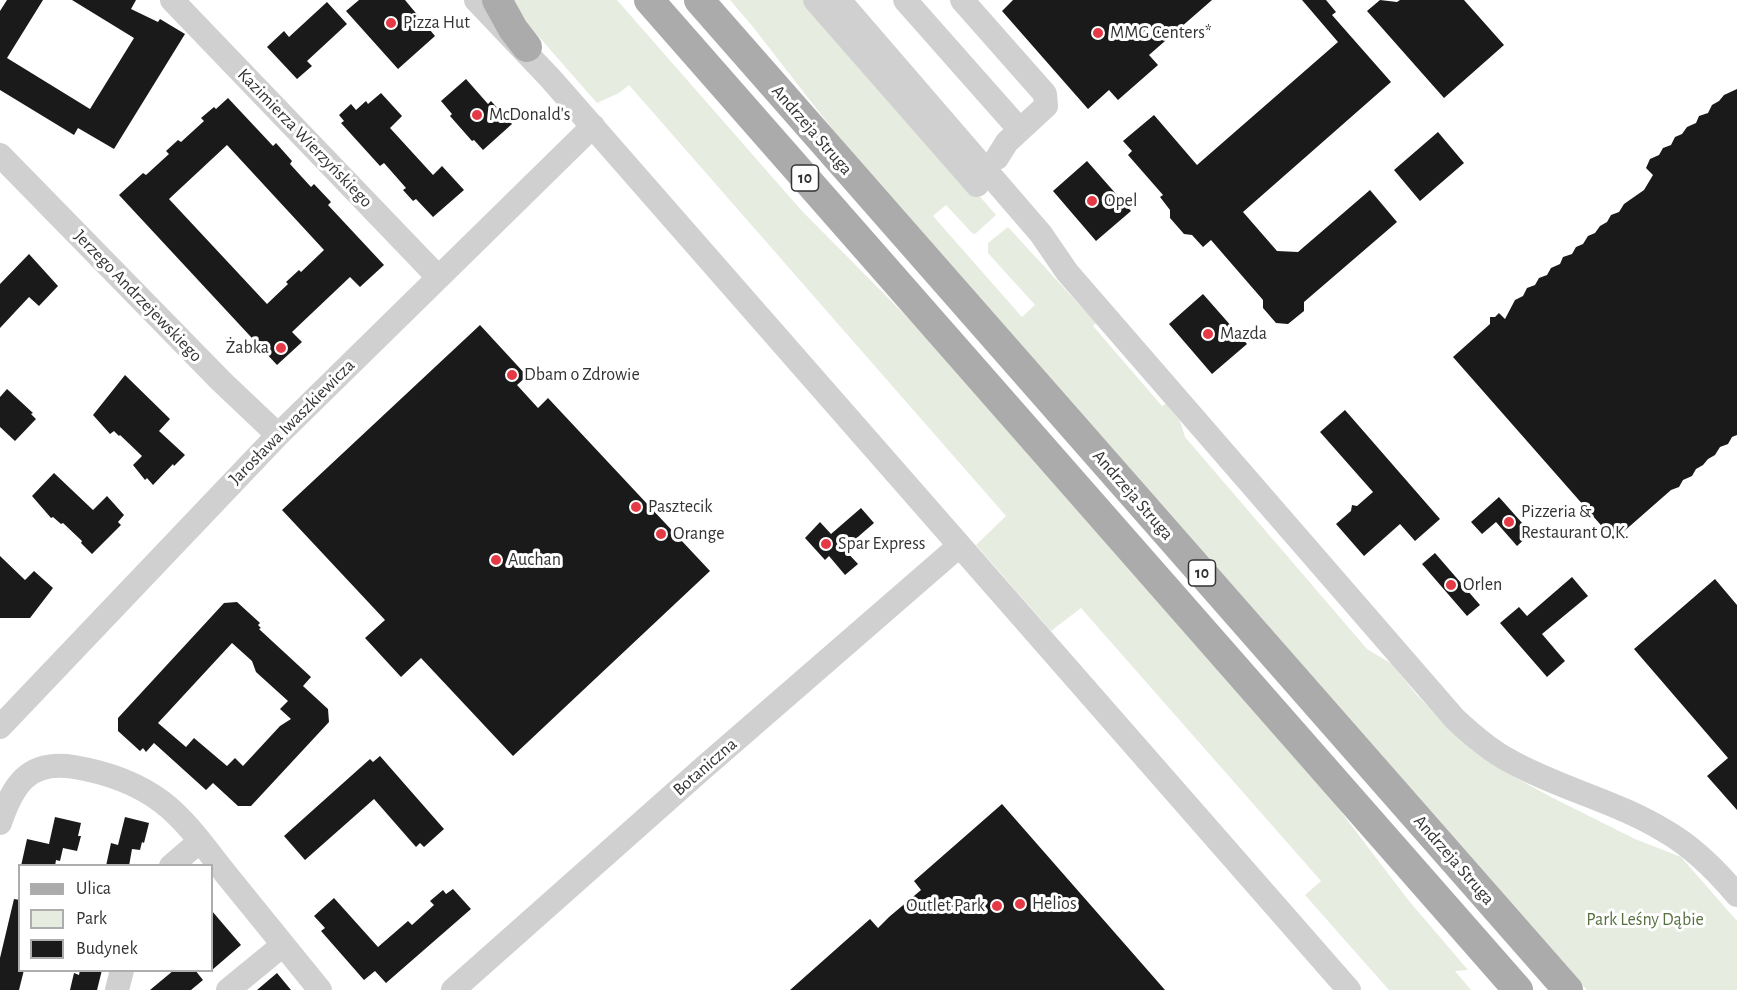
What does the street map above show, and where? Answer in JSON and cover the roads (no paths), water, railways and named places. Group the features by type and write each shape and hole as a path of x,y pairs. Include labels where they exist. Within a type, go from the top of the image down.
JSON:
{"main road":[{"path":"497,0 526,47"},
{"path":"642,0 700,59"},
{"name":"Andrzeja Struga","path":"649,0 1518,990"},
{"name":"Andrzeja Struga","path":"702,3 1568,990"}],"street":[{"name":"Kazimierza Wierzyńskiego","path":"172,0 438,277"},
{"path":"476,0 593,126 1348,990"},
{"path":"490,0 551,79"},
{"path":"815,0 1006,218 1067,272"},
{"path":"962,0 1045,94 1046,106 1006,142 997,158"},
{"path":"855,1 1041,234 1067,272 1455,720 1488,748 1507,760 1639,817 1665,831 1703,859 1737,895"},
{"path":"915,4 1020,130"},
{"name":"Jarosława Iwaszkiewicza","path":"0,727 278,435 593,126"},
{"name":"Jerzego Andrzejewskiego","path":"0,155 235,395 278,435"},
{"name":"Botaniczna","path":"453,990 692,778 960,546"},
{"path":"0,823 9,798 30,772 45,767 65,766 89,770 142,789 163,802 200,841 320,990"},
{"path":"173,864 200,841"},
{"path":"228,990 283,945"},
{"path":"117,990 122,972"}],"place":[{"name":"Pizza Hut","path":"391,23"},
{"name":"MMG Centers*","path":"1098,33"},
{"name":"McDonald's","path":"477,115"},
{"name":"Opel","path":"1092,201"},
{"name":"Mazda","path":"1208,334"},
{"name":"Żabka","path":"281,348"},
{"name":"Dbam o Zdrowie","path":"512,375"},
{"name":"Pasztecik","path":"636,507"},
{"name":"Pizzeria & Restaurant O.K.","path":"1509,522"},
{"name":"Orange","path":"661,534"},
{"name":"Spar Express","path":"826,544"},
{"name":"Auchan","path":"496,560"},
{"name":"Orlen","path":"1451,585"},
{"name":"Helios","path":"1020,904"},
{"name":"Outlet Park","path":"997,906"}],"park label":[{"name":"Park Leśny Dąbie","path":"1645,920"}]}
